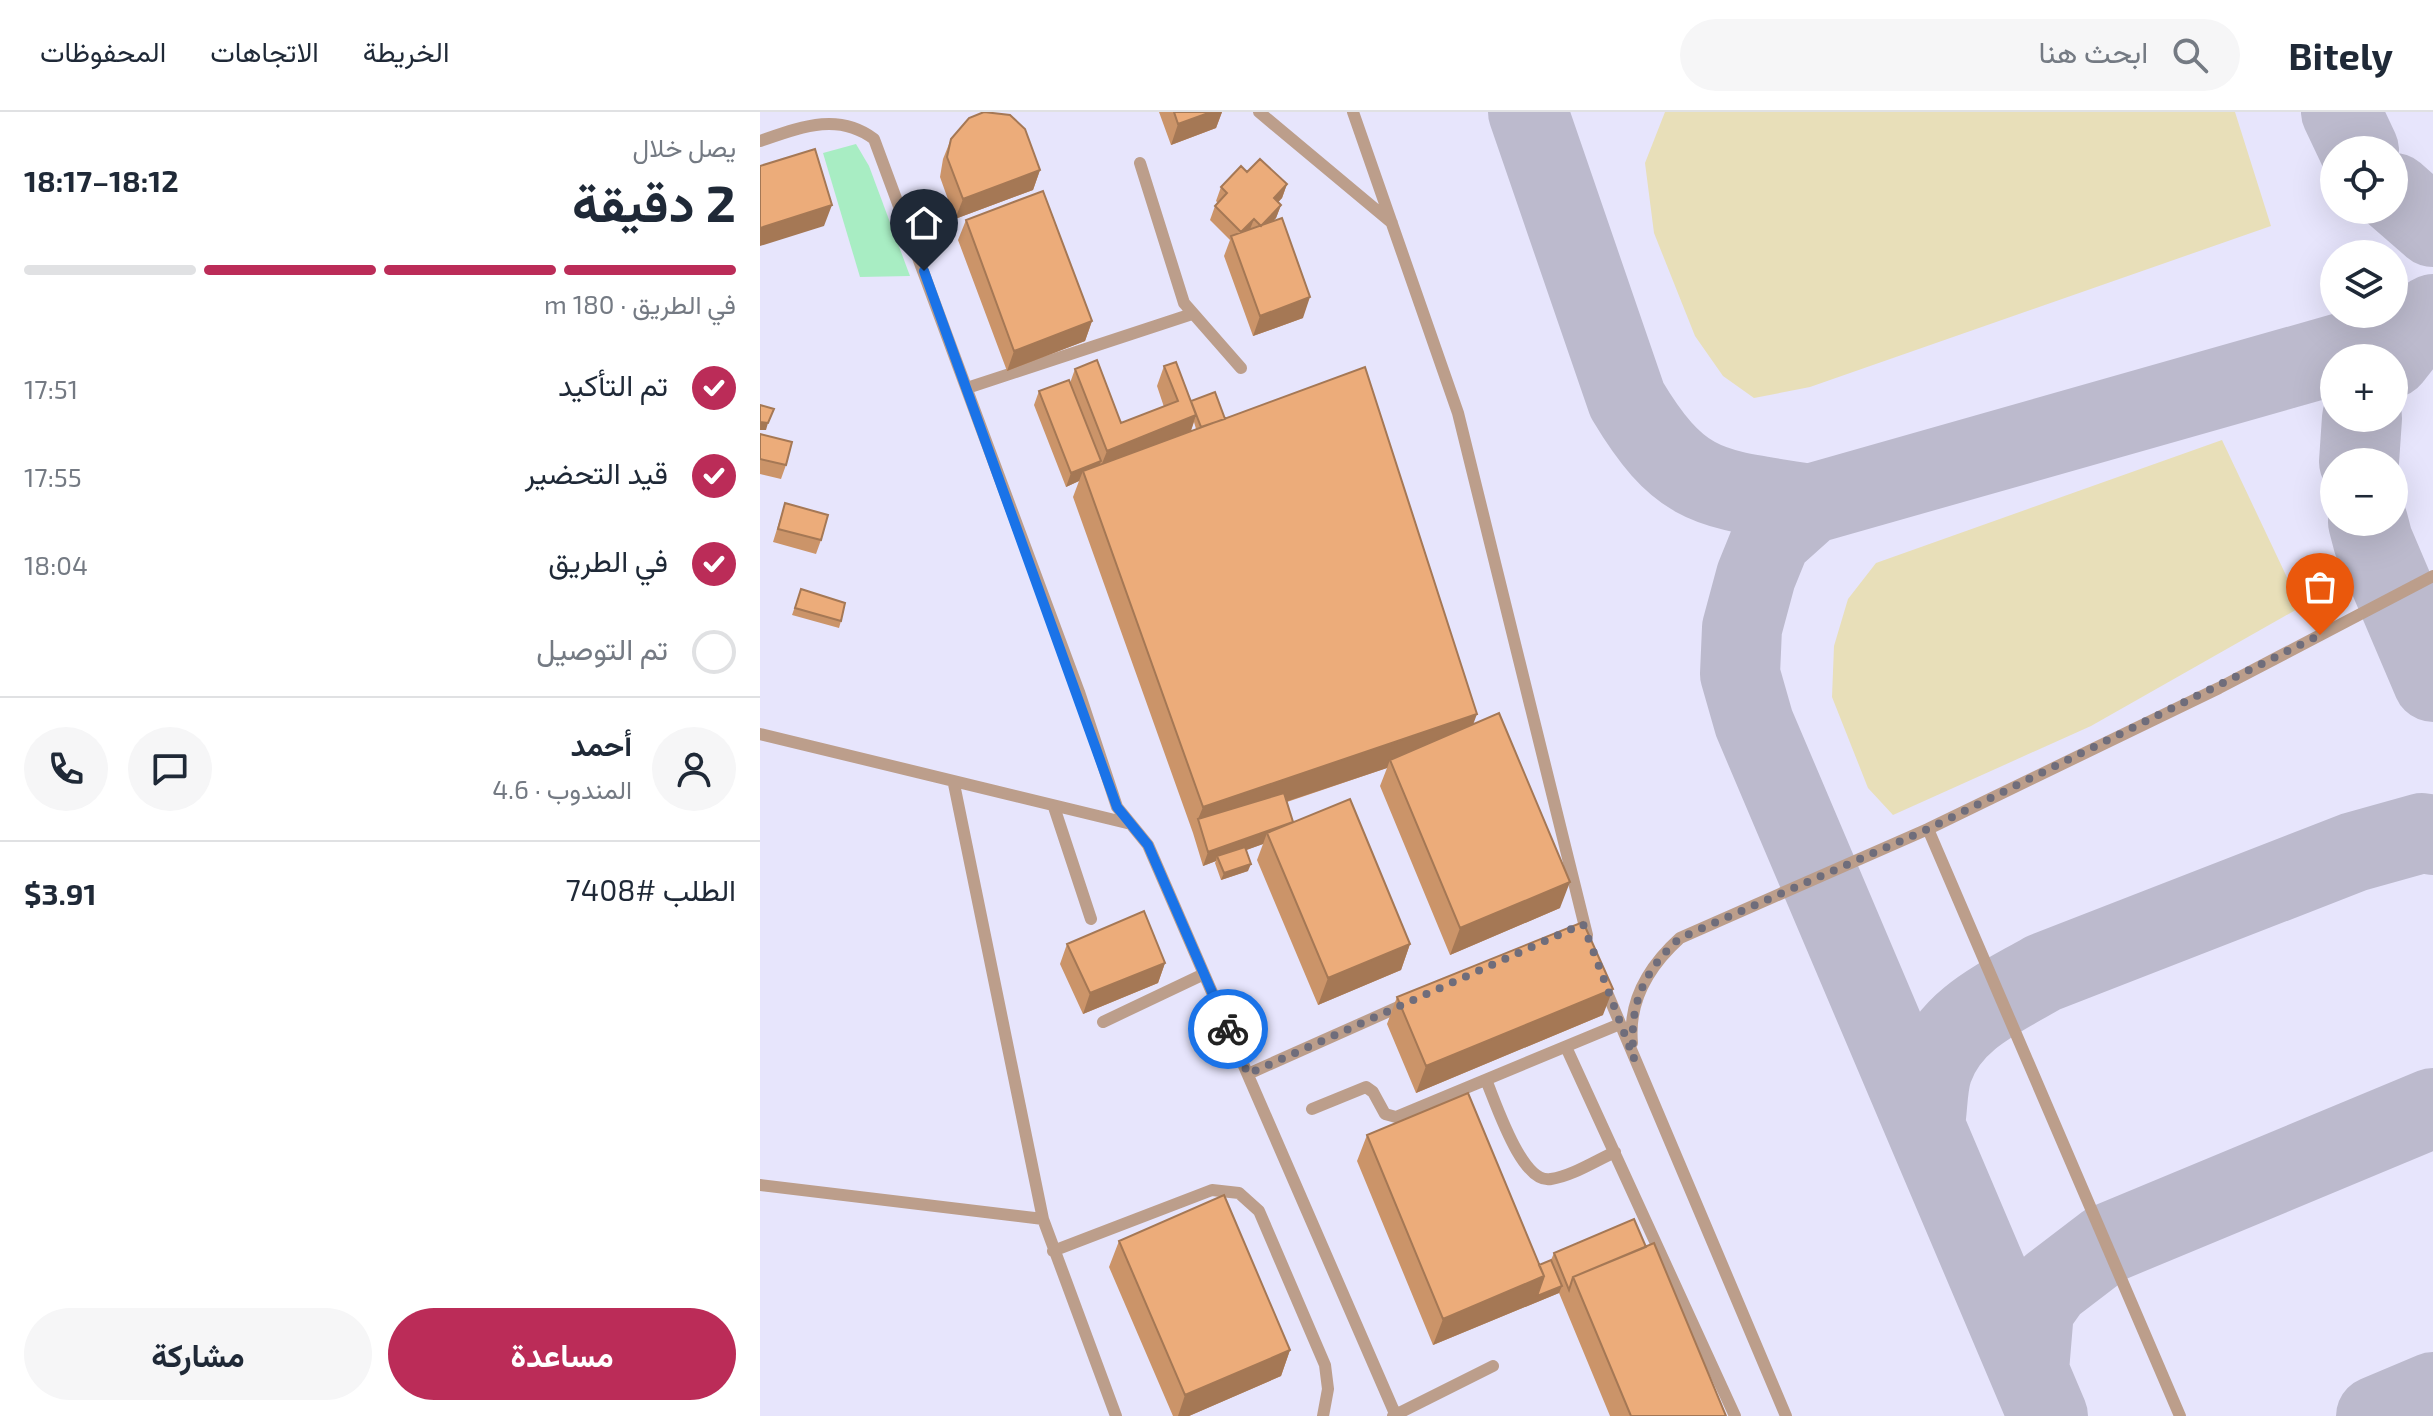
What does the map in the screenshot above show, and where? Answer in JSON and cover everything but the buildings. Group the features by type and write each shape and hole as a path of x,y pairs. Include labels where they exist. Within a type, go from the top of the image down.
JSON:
{"lane":[{"path":"1259,112 1392,223"},
{"path":"1353,112 1458,413 1591,953"},
{"path":"760,141 807,118 857,120 874,139 1117,807 1148,845 1395,1416 1493,1366"},
{"path":"1140,163 1184,303 1241,368"},
{"path":"967,388 1192,314"},
{"path":"1634,1059 1631,1031 1635,1004 1660,956 1680,938 1928,829 2219,688 2433,576"},
{"path":"760,734 954,784 1127,823"},
{"path":"954,784 1043,1219 1116,1416"},
{"path":"1054,807 1091,919"},
{"path":"1928,829 2180,1416"},
{"path":"1569,930 1583,924"},
{"path":"1597,968 1786,1416"},
{"path":"1103,1022 1204,974"},
{"path":"1248,1074 1423,996"},
{"path":"1312,1109 1366,1087 1392,1118 1620,1024"},
{"path":"1566,1047 1735,1416"},
{"path":"1486,1080 1524,1166 1537,1177 1552,1179 1615,1152"},
{"path":"760,1185 1043,1219"},
{"path":"1053,1251 1212,1190 1239,1193 1259,1211 1325,1365 1328,1389 1323,1416"}],"green space":[{"path":"856,144 869,166 910,276 860,277 823,153"}],"sand":[{"path":"1665,112 2235,112 2271,226 1810,387 1754,398 1723,376 1695,336 1654,233 1645,163"},
{"path":"2222,440 2301,607 2091,726 1893,815 1868,788 1832,697 1834,646 1848,599 1876,563"}],"taxiway":[{"path":"1528,112 1627,400 1665,453 1683,469 1724,488 1810,504 2320,359"},
{"path":"2341,112 2352,136"},
{"path":"2408,205 2433,227"},
{"path":"2402,344 2417,325 2433,314"},
{"path":"2360,448 2361,432"},
{"path":"1810,504 1771,539 1756,576 1742,628 1740,674 1754,723 2048,1416"},
{"path":"2372,536 2433,682"},
{"path":"1925,1124 1933,1069 1951,1036 1978,1012 2043,973 2354,852 2422,833 2433,835"},
{"path":"2029,1370 2034,1310 2051,1286 2106,1244 2433,1108"},
{"path":"2376,1416 2433,1392"}],"way so far":[{"path":"1228,1029 1248,1074 1583,924 1591,953 1634,1059 1631,1031 1635,1004 1645,979 1660,956 1680,938 1928,829 2219,688 2320,635"}],"route":[{"path":"924,271 1079,692 1117,807 1148,845 1228,1029"}]}
